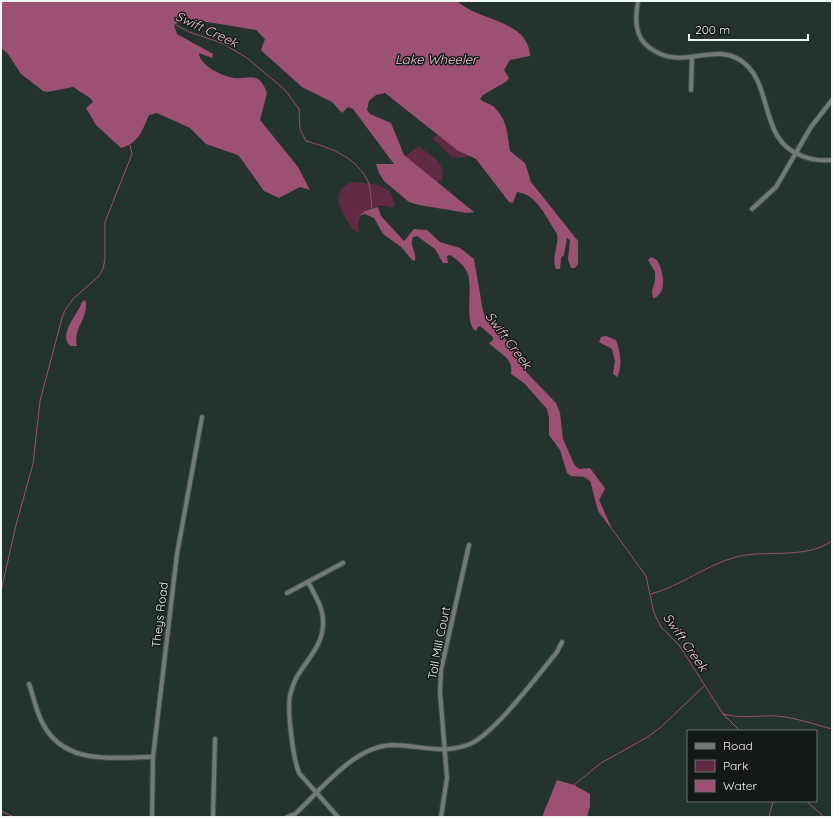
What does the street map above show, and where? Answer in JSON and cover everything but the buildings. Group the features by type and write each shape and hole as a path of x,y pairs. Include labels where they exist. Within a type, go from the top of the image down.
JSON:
{"street":[{"path":"638,1 636,25 646,45 657,54 668,58 692,58 723,54 740,60 756,78 773,129 782,142 795,154 812,159 832,160"},
{"path":"692,58 692,90"},
{"path":"752,209 776,187 811,127 832,100"},
{"name":"Theys Road","path":"152,817 153,757 177,554 202,418"},
{"name":"Toll Mill Court","path":"441,817 447,778 440,692 441,670 469,545"},
{"path":"287,593 343,563"},
{"path":"308,582 322,612 322,635 293,686 290,704 295,764 299,773 338,817"},
{"path":"287,817 295,814 346,765 361,755 377,748 391,745 445,750 471,743 493,726 557,652 562,642"},
{"path":"29,684 38,714 45,728 59,744 72,752 84,756 153,757"},
{"path":"213,817 215,738"}],"green space":[{"path":"449,130 473,156 453,158 432,138"},
{"path":"419,146 440,164 443,174 442,181 430,183 403,158"},
{"path":"352,182 361,182 380,186 388,190 395,205 393,208 382,206 374,207 365,211 360,217 358,227 359,233 350,226 340,208 338,198 342,189"}],"water":[{"name":"Lake Wheeler","path":"1,1 457,1 466,8 512,28 521,35 527,44 530,56 510,60 504,70 509,78 507,81 483,95 480,99 499,112 506,128 510,151 525,163 531,182 578,241 578,264 575,268 571,268 568,259 570,240 567,238 564,255 561,258 560,269 556,269 554,260 557,234 536,202 530,197 517,192 513,203 509,202 476,159 457,150 385,93 376,95 369,101 367,110 370,114 391,123 404,155 474,212 467,213 409,202 384,181 379,173 376,164 394,164 353,109 348,107 342,113 332,102 302,87 261,50 265,39 256,30 183,18 178,18 179,22 174,25 177,34 213,54 212,58 199,53 203,62 212,70 230,77 254,77 262,82 267,93 260,120 298,167 310,190 300,187 279,198 264,191 239,156 206,144 190,128 157,113 149,115 136,140 121,148 96,125 86,108 93,102 90,98 73,87 47,92 43,91 21,74 8,54 1,48"},
{"path":"378,207 381,216 404,241 414,229 427,230 440,242 460,248 474,259 483,311 487,321 502,335 515,351 527,373 556,403 560,413 563,439 575,466 580,469 590,468 605,489 599,500 613,531 598,511 590,480 586,477 571,476 567,473 560,450 549,435 549,418 547,409 524,383 511,374 508,359 489,343 493,340 493,337 480,326 476,331 472,327 469,313 469,278 464,267 450,255 447,256 448,263 443,263 435,249 417,236 413,237 412,240 415,261 412,260 401,247 383,234 374,218 365,214 359,216 365,211"},
{"path":"651,257 657,260 661,269 663,280 662,291 655,298 653,298 652,291 655,281 655,272 648,260"},
{"path":"85,300 86,309 78,329 76,340 77,346 70,346 66,336 67,330 82,302"},
{"path":"606,336 616,340 619,348 620,369 617,377 613,374 615,361 612,349 599,342 601,337"},
{"path":"557,780 574,785 590,794 590,806 587,817 542,817"}],"waterway":[{"name":"Swift Creek","path":"176,25 189,32 222,43 247,58 285,90 299,109 300,129 306,141 343,155 351,160 364,175 370,187 372,209"},
{"path":"1,591 16,525 33,464 40,401 62,318 65,310 74,298 99,276 103,269 105,259 105,222 132,154 130,145"},
{"name":"Swift Creek","path":"583,476 592,482"},
{"name":"Swift Creek","path":"612,529 646,576 654,613 661,627 679,645 723,714 739,730"},
{"path":"651,594 673,586 714,565 736,557 798,552 821,547 832,541"},
{"path":"574,785 601,763 646,738 661,727 704,686"},
{"path":"723,714 736,716 777,716 832,729"},
{"path":"769,817 773,802"},
{"name":"Swift Creek","path":"807,802 824,817"},
{"path":"1,811 14,817"}]}
